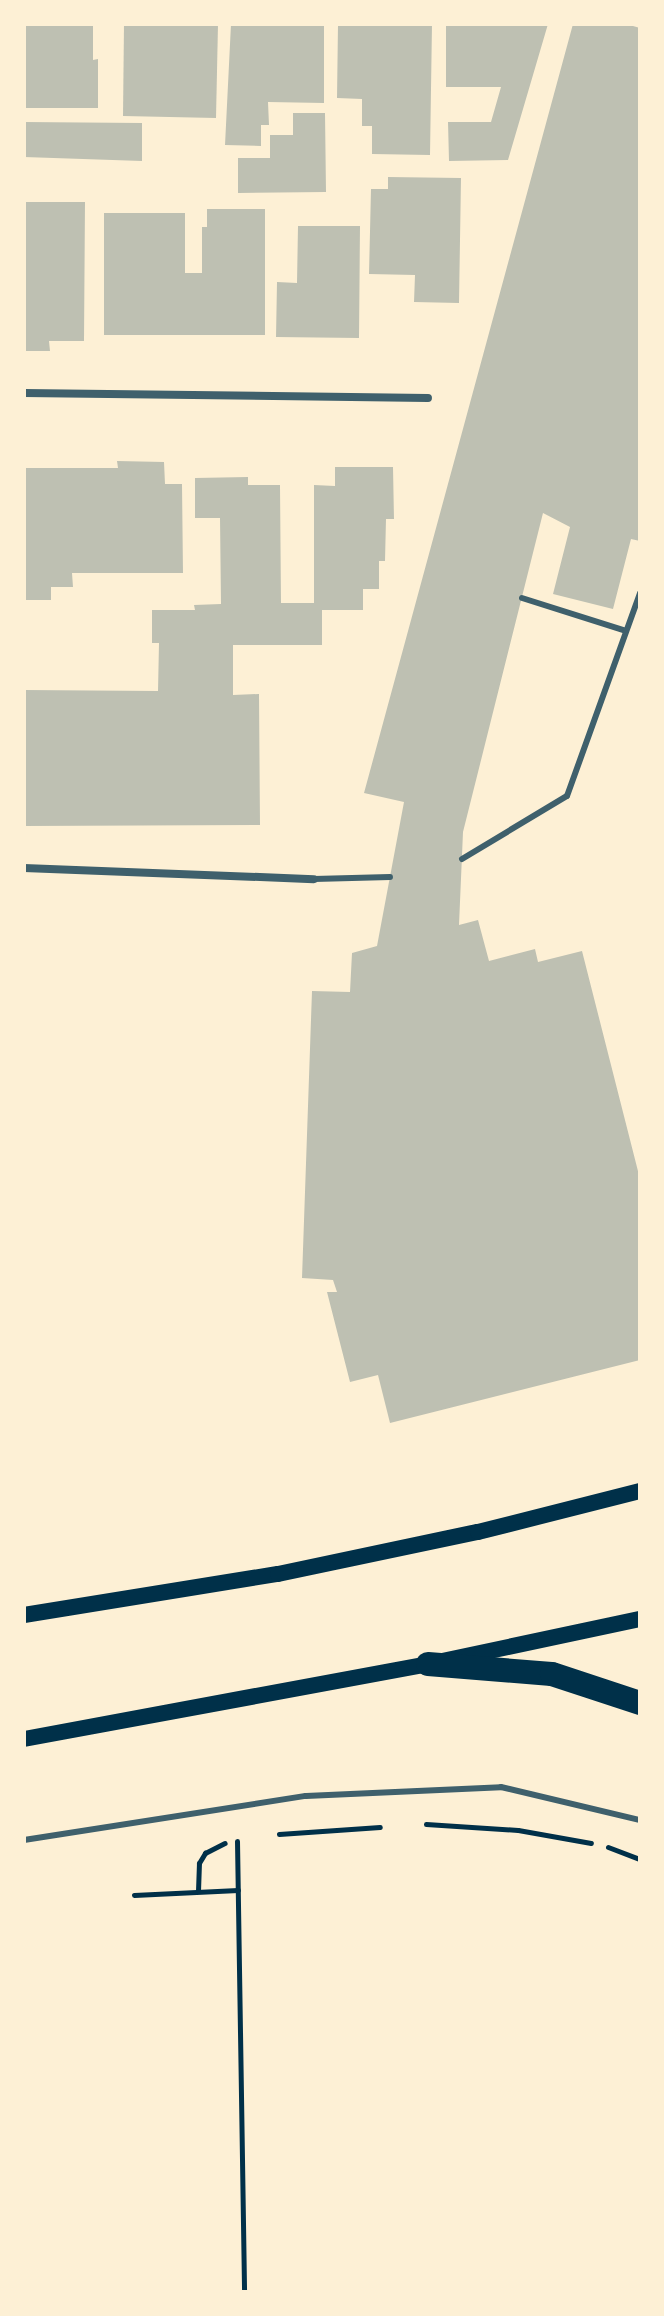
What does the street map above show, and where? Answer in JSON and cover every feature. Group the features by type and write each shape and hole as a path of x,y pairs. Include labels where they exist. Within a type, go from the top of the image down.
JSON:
{"highway":[{"path":"428,1664 552,1674 640,1703"}],"main road":[{"path":"24,1615 278,1574 478,1532 640,1491"},
{"path":"24,1739 428,1664 640,1619"}],"street":[{"path":"24,393 428,398"},
{"path":"24,868 314,879"}],"lane":[{"path":"462,859 567,796 640,593"},
{"path":"522,598 626,631"},
{"path":"314,879 390,877"},
{"path":"24,1840 306,1796 501,1787 640,1820"}],"path":[{"path":"418,1824 518,1830 607,1846 640,1859"},
{"path":"263,1836 387,1826"},
{"path":"198,1891 199,1863 205,1853 218,1844 250,1838"},
{"path":"237,1841 244,2292"},
{"path":"134,1895 238,1890"}],"building":[{"path":"25,24 93,24 93,60 98,59 98,108 24,108"},
{"path":"124,24 218,24 216,118 123,116"},
{"path":"231,24 324,24 324,103 268,102 269,125 261,125 261,146 225,145"},
{"path":"338,24 432,24 430,155 372,154 372,126 362,126 362,99 337,98"},
{"path":"446,24 548,24 508,160 449,161 448,122 491,122 501,87 446,87"},
{"path":"573,24 626,24 640,28 640,541 631,539 613,609 553,594 570,527 543,513 463,832 459,925 478,920 489,961 535,949 538,962 582,951 640,1179 640,1360 390,1423 378,1375 350,1382 327,1292 337,1292 333,1280 302,1278 312,991 350,992 352,953 377,946 404,802 364,793"},
{"path":"293,113 325,113 326,192 238,193 238,158 270,158 270,135 293,135"},
{"path":"24,122 142,123 142,161 24,157"},
{"path":"388,177 461,178 459,303 414,302 415,275 369,274 371,189 388,189"},
{"path":"24,202 85,202 84,341 49,341 50,351 24,351"},
{"path":"207,209 265,209 265,335 104,335 104,213 185,213 185,273 202,273 202,227 207,227"},
{"path":"298,226 360,226 359,338 276,337 277,282 297,283"},
{"path":"117,461 164,462 165,484 182,484 183,573 72,573 73,587 51,587 51,600 24,600 24,468 118,468"},
{"path":"335,467 393,467 394,519 386,519 385,561 379,561 379,589 363,589 363,610 322,610 322,645 233,645 233,695 259,694 260,825 24,826 24,690 158,691 159,643 152,643 152,610 195,610 194,605 221,604 220,518 195,518 195,478 248,477 248,485 280,485 281,603 314,603 314,485 335,486"}]}
